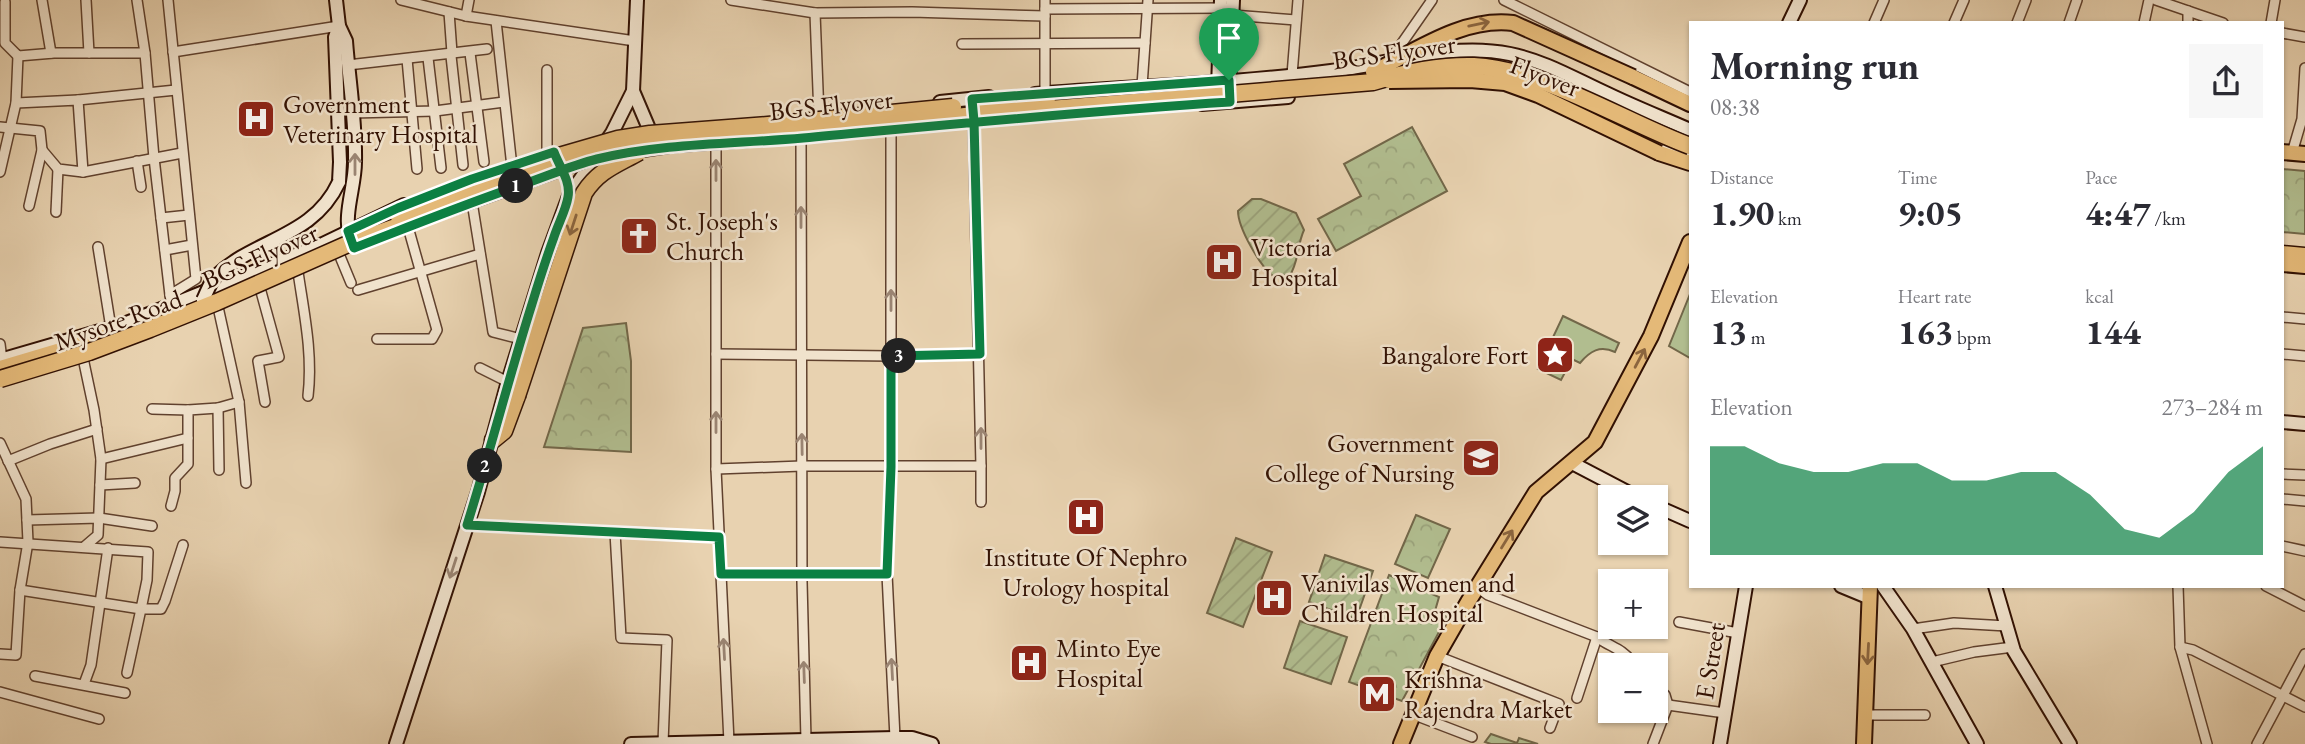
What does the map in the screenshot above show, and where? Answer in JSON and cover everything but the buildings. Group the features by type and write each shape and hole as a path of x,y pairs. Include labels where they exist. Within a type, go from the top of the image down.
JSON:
{"highway":[{"name":"BGS Flyover","path":"1,363 93,342 211,303 426,203 542,161 618,139 650,134 768,125 894,111 1373,77 1446,60 1466,59 1522,67 1689,137"},
{"name":"BGS Flyover","path":"0,379 89,352 217,302 348,244 545,172 650,138 770,137 1373,77 1444,67 1475,66 1516,73 1542,82 1689,146"},
{"path":"493,440 502,433 517,396 584,193 592,181 605,170 650,138"},
{"path":"2284,244 2305,246"},
{"path":"2284,254 2305,256"}],"main road":[{"path":"336,0 339,26 345,37 352,114 355,172 348,231 354,248"},
{"path":"637,0 633,91 650,138"},
{"path":"1790,21 1800,0"},
{"path":"1224,102 1228,6"},
{"path":"1373,77 1463,27 1493,21 1513,23 1689,104"},
{"name":"BGS Flyover","path":"211,303 215,277 319,213 332,197 339,182 335,37 339,26"},
{"name":"Mysore Road","path":"1,363 111,328 171,300 223,285 398,208 472,179 612,133 650,138 972,99 1333,71 1391,59 1455,52 1508,54 1551,65 1689,130"},
{"name":"Mysore Road","path":"0,385 83,358 211,303 260,288 472,202 596,159 657,148 1391,87 1449,75 1503,76 1541,89 1689,155"},
{"name":"Flyover","path":"1373,77 1505,83 1538,95 1660,153 1689,163"},
{"path":"396,744 467,525 521,339 569,196 612,133 633,91"},
{"path":"551,153 562,170 569,196"},
{"path":"1401,744 1437,656 1536,492 1595,442 1651,336 1689,244"},
{"path":"2284,264 2305,266"},
{"path":"2284,422 2305,424"},
{"path":"1572,463 1614,485"},
{"path":"1668,511 1689,521"},
{"name":"E Street","path":"1720,744 1746,588"},
{"path":"1851,588 1870,592 1864,744"},
{"path":"1884,588 1913,629 1977,744"},
{"path":"1996,588 2013,647 2070,744"},
{"path":"631,744 896,741 912,738 932,744"}],"street":[{"path":"42,0 51,53"},
{"path":"86,0 89,53"},
{"path":"137,0 171,300"},
{"path":"168,0 196,279 171,300"},
{"path":"401,0 466,16 635,41"},
{"path":"466,16 469,0"},
{"path":"730,0 815,13 1148,4 1228,6 1296,20"},
{"path":"803,0 804,12"},
{"path":"912,0 912,12"},
{"path":"1292,75 1298,0"},
{"path":"1391,59 1432,0"},
{"path":"1504,0 1689,92"},
{"path":"1875,21 1884,0"},
{"path":"1955,21 1964,0"},
{"path":"2018,21 2026,0"},
{"path":"2070,21 2077,0"},
{"path":"2144,21 2149,0"},
{"path":"2156,0 2217,21"},
{"path":"2271,21 2275,0"},
{"path":"0,169 5,127 16,103 18,56 5,43 5,2"},
{"path":"1142,86 1148,4"},
{"path":"1045,8 1045,93"},
{"path":"2188,11 2188,21"},
{"path":"449,12 463,165"},
{"path":"815,13 819,116"},
{"path":"496,21 512,167"},
{"path":"173,52 339,26"},
{"path":"2284,33 2305,37"},
{"path":"962,44 1145,43"},
{"path":"348,65 487,49"},
{"path":"18,56 51,53 145,53"},
{"path":"470,53 484,163"},
{"path":"428,58 441,168"},
{"path":"407,59 417,169"},
{"path":"2293,153 2302,119 2305,68"},
{"path":"547,70 551,153"},
{"path":"16,103 176,90"},
{"path":"972,99 980,354 981,502"},
{"path":"78,100 83,172"},
{"path":"352,114 435,111 504,102"},
{"path":"5,127 40,131 42,149 29,206"},
{"path":"891,129 891,467 887,574 896,741"},
{"path":"801,138 802,575 806,740"},
{"path":"716,144 716,469 729,742"},
{"path":"42,149 58,169 56,212"},
{"path":"58,169 83,172 182,153"},
{"path":"137,161 141,187"},
{"path":"472,202 493,332 521,339"},
{"path":"161,218 189,215"},
{"path":"377,339 432,339 437,330 408,227"},
{"path":"165,250 192,245"},
{"path":"97,247 111,328"},
{"path":"339,254 354,286 480,254"},
{"path":"298,272 309,339 308,396"},
{"path":"260,288 279,357 258,361 265,402"},
{"path":"211,303 239,402 246,483"},
{"path":"2284,317 2305,319"},
{"path":"0,344 1,363"},
{"path":"716,354 980,354"},
{"path":"2284,354 2305,356"},
{"path":"83,358 101,459 98,535 84,547"},
{"path":"480,368 508,382"},
{"path":"152,409 218,408 239,402"},
{"path":"218,408 219,470"},
{"path":"171,506 175,478 188,464 188,410"},
{"path":"8,461 97,429"},
{"path":"101,459 188,438"},
{"path":"0,443 26,499 27,520 16,655 0,654"},
{"path":"716,469 981,466"},
{"path":"2284,474 2305,475"},
{"path":"100,485 135,483"},
{"path":"2284,499 2305,501"},
{"path":"27,520 99,518 152,526"},
{"path":"467,525 719,537"},
{"path":"615,532 621,638 667,640 663,743"},
{"path":"0,542 148,552 147,580 127,673"},
{"path":"20,590 141,609 161,609 183,545"},
{"path":"2284,546 2305,551"},
{"path":"85,684 102,602 108,548"},
{"path":"721,574 887,574"},
{"path":"1477,587 1488,595 1597,638 1626,653"},
{"path":"2178,588 2179,647 2207,744"},
{"path":"2270,588 2305,606"},
{"path":"1679,622 1738,633"},
{"path":"1913,629 1955,623 2007,626"},
{"path":"1577,698 1597,638"},
{"path":"1932,662 1973,652 2013,647"},
{"path":"2179,647 2193,650 2305,707"},
{"path":"2257,744 2305,654"},
{"path":"1437,656 1559,704 1550,728"},
{"path":"35,676 125,693"},
{"path":"0,692 99,719"},
{"path":"1668,705 1725,713"},
{"path":"1412,714 1470,739"},
{"path":"1865,715 1926,715"},
{"path":"1653,744 1661,723"}],"green space":[{"path":"1412,127 1447,191 1336,251 1318,219 1361,196 1344,164"},
{"path":"2284,169 2305,171 2305,234 2284,232"},
{"path":"1252,199 1261,199 1296,213 1304,230 1290,275 1273,276 1262,264 1246,236 1238,211"},
{"path":"1689,296 1689,357 1669,346"},
{"path":"1563,316 1619,343 1615,352 1596,350 1580,363 1572,359 1561,380 1538,369"},
{"path":"626,323 631,361 631,452 544,447 583,328"},
{"path":"1416,515 1450,529 1428,578 1395,564"},
{"path":"1236,538 1272,552 1243,627 1207,613"},
{"path":"1325,555 1373,571 1356,619 1309,602"},
{"path":"1389,575 1439,597 1435,611 1447,617 1402,701 1349,682"},
{"path":"1300,621 1347,637 1331,684 1284,668"},
{"path":"1491,734 1517,743 1519,738 1538,744 1485,742"}],"place":[{"name":"Government Veterinary Hospital","path":"256,119"},
{"name":"St. Joseph's Church","path":"639,236"},
{"name":"Victoria Hospital","path":"1224,262"},
{"name":"Bangalore Fort","path":"1555,355"},
{"name":"Government College of Nursing","path":"1481,458"},
{"name":"Institute Of Nephro Urology hospital","path":"1086,517"},
{"name":"Vanivilas Women and Children Hospital","path":"1274,598"},
{"name":"Minto Eye Hospital","path":"1029,663"},
{"name":"Krishna Rajendra Market","path":"1377,694"}],"route":[{"path":"1229,80 972,99 974,121 980,354 891,356 887,574 721,574 719,537 467,525 508,382 548,253 569,196 567,180 562,170 556,158 554,152 472,179 348,231 354,248 562,170 596,159 657,148 693,147 974,121 1230,102 1229,80"}]}
